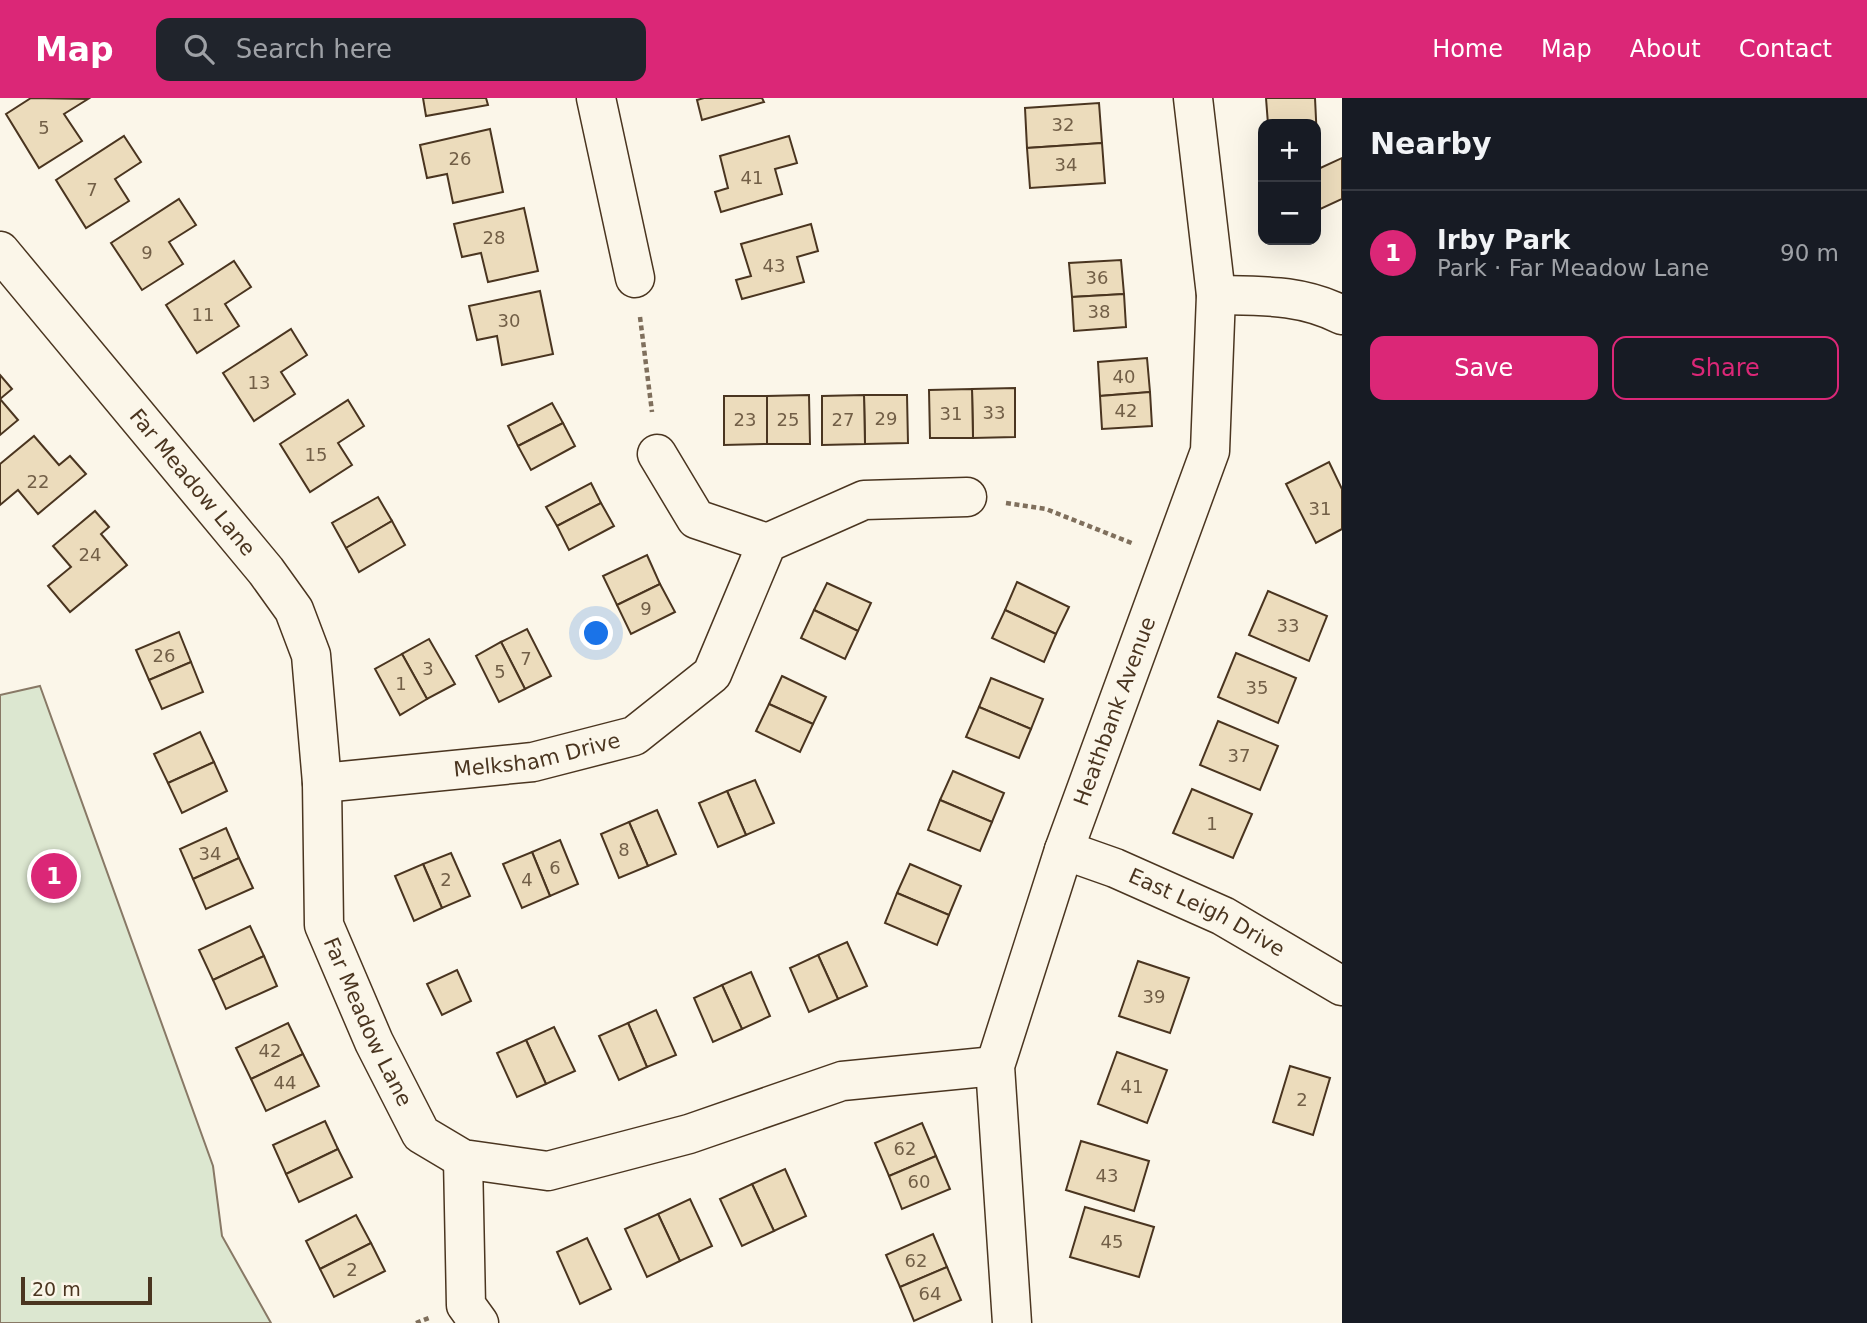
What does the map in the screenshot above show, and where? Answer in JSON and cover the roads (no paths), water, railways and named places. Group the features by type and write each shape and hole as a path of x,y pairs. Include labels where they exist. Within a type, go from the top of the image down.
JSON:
{"street":[{"path":"596,98 635,278"},
{"name":"Heathbank Avenue","path":"1012,1323 995,1066 1064,850 1210,451 1216,295 1194,98"},
{"name":"Far Meadow Lane","path":"0,251 241,539 294,610 311,655 323,783 324,926 374,1042 421,1134 463,1159 548,1171 689,1134 842,1081 995,1066"},
{"path":"1216,295 1277,296 1317,302 1342,315"},
{"path":"657,454 696,519 766,543 864,500 967,497"},
{"name":"Melksham Drive","path":"323,783 533,762 634,736 712,674 766,543"},
{"name":"East Leigh Drive","path":"1064,850 1115,868 1223,916 1342,986"},
{"path":"463,1159 467,1305 479,1323"}],"place":[{"name":"Irby Park","path":"54,876"}]}
